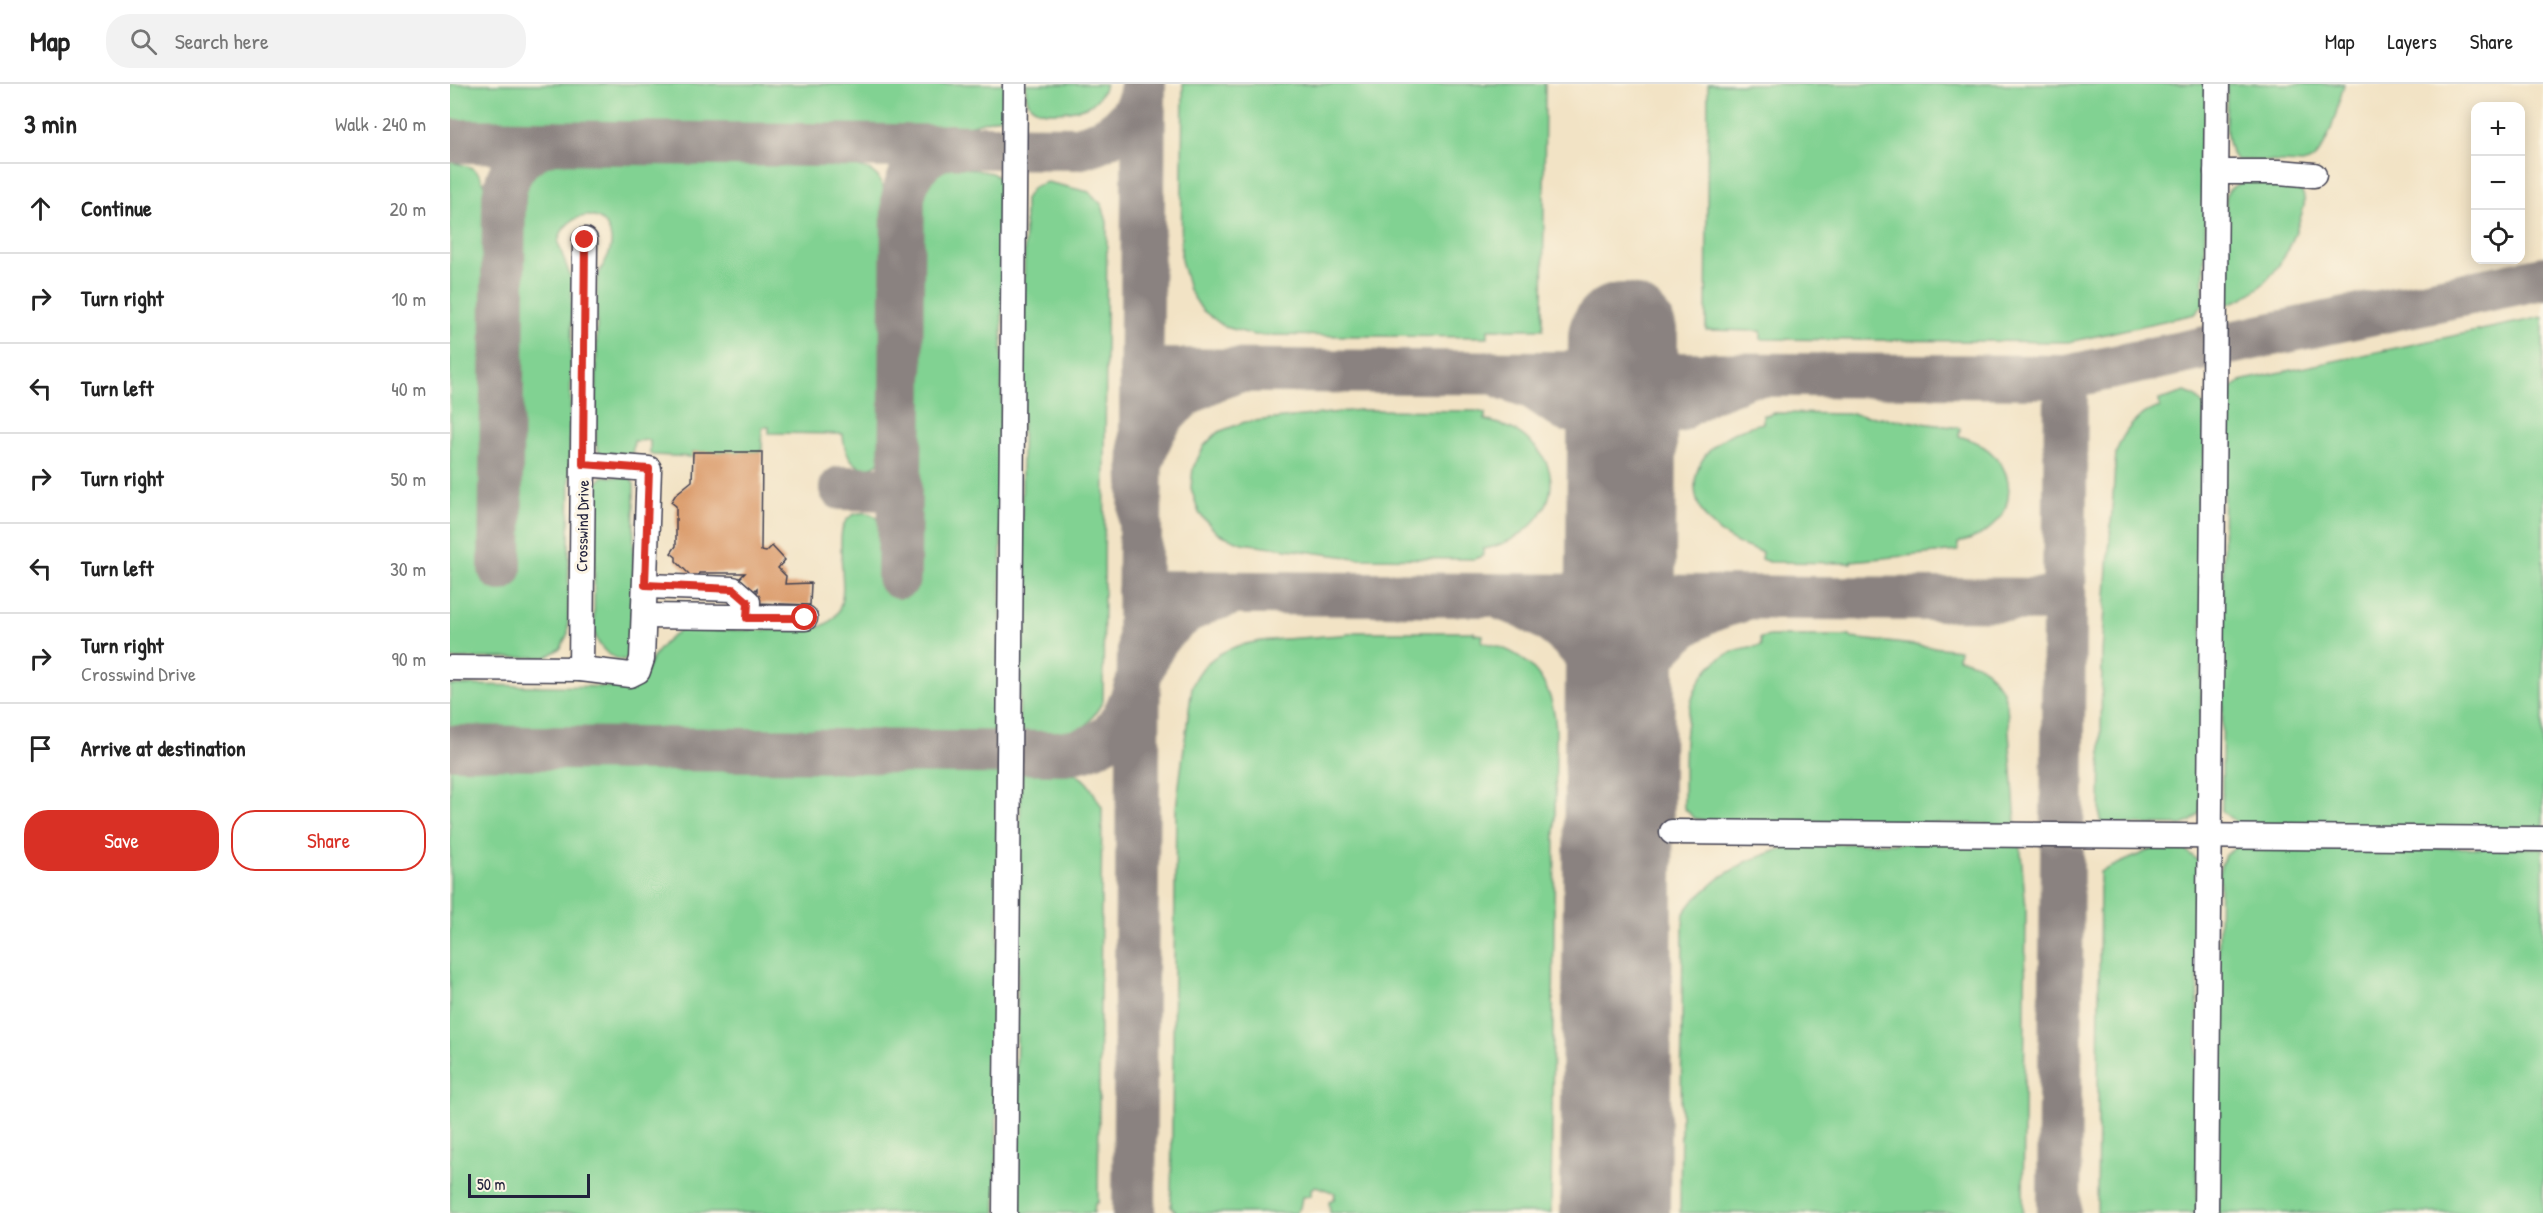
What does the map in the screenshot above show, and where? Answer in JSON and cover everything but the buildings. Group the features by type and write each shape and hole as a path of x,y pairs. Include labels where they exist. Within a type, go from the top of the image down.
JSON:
{"street":[{"path":"1005,1213 1015,84"},
{"path":"2206,1213 2217,84"},
{"path":"2216,172 2279,172 2314,175"},
{"name":"Crosswind Drive","path":"581,669 585,240"},
{"path":"450,668 581,669 630,675 638,671 642,659 649,469 583,464"},
{"path":"645,585 733,589 748,602 747,618"},
{"path":"644,616 805,618"},
{"path":"1672,832 2543,839"}],"green space":[{"path":"450,84 1008,84 1004,113 1001,117 961,128 450,124"},
{"path":"1026,84 1106,84 1099,97 1086,107 1049,112 1034,108 1029,103"},
{"path":"1183,84 1545,84 1543,329 1488,329 1488,337 1254,335 1225,327 1202,310 1189,290 1181,260"},
{"path":"1708,84 2210,84 2203,305 2195,314 2069,342 1761,339 1761,331 1706,330"},
{"path":"2227,84 2344,84 2326,141 2314,159 2306,163 2237,160 2232,154 2227,136"},
{"path":"450,161 472,168 479,174 486,190 489,208 489,235 491,236 488,580 514,580 517,236 525,185 536,170 544,166 557,162 853,165 871,171 878,177 888,197 891,239 889,446 883,458 869,468 861,467 849,456 843,434 769,433 769,427 762,427 762,452 693,452 693,457 653,455 650,453 650,440 634,441 632,455 603,455 599,452 596,445 597,282 610,251 611,239 608,228 602,221 585,216 576,219 562,232 558,243 572,281 568,633 561,648 547,657 450,659"},
{"path":"960,167 992,173 1003,181 1000,740 450,734 450,685 633,687 644,677 651,660 659,649 679,630 801,630 821,626 833,619 840,608 843,578 842,530 845,522 856,514 871,514 877,517 885,530 888,530 888,583 913,583 917,239 919,239 921,202 923,191 935,173 946,168"},
{"path":"1047,182 1089,192 1102,205 1107,222 1103,701 1086,725 1071,737 1021,740 1019,736 1025,199 1033,187"},
{"path":"2245,182 2287,182 2301,190 2304,202 2295,233 2282,261 2263,284 2251,293 2223,305 2226,195 2231,189"},
{"path":"2543,317 2543,829 2240,826 2222,811 2224,398 2226,391 2244,380"},
{"path":"2185,392 2195,396 2205,407 2200,813 2190,822 2182,825 2103,824 2100,821 2102,652 2116,453 2127,430 2138,418 2160,407 2159,400"},
{"path":"1359,410 1485,413 1485,420 1517,432 1527,439 1542,456 1550,473 1550,490 1545,507 1535,522 1520,534 1503,543 1483,549 1483,556 1474,559 1356,558 1242,543 1217,533 1199,513 1191,488 1193,468 1204,446 1218,432 1245,422"},
{"path":"1771,413 1853,414 1960,428 1959,436 1981,445 1997,458 2006,474 2009,491 2005,507 1996,523 1980,535 1958,543 1958,551 1851,561 1851,563 1769,562 1761,559 1762,552 1733,541 1712,525 1699,506 1695,486 1699,466 1712,448 1733,433 1763,423 1763,415 1771,415"},
{"path":"603,476 630,478 634,484 633,652 632,656 624,660 613,657 604,650 594,630 595,485"},
{"path":"1355,632 1474,632 1474,634 1483,635 1482,642 1514,653 1526,662 1544,684 1550,698 1556,731 1551,1213 1330,1213 1329,1201 1334,1199 1335,1193 1316,1186 1311,1189 1311,1196 1302,1197 1300,1208 1296,1213 1177,1213 1171,1207 1176,808 1192,687 1201,670 1214,657 1230,649 1267,640 1345,635"},
{"path":"1850,636 1851,638 1959,650 1958,658 1987,670 2003,691 2007,706 2016,824 1707,821 1694,818 1684,808 1684,757 1690,705 1699,683 1712,664 1733,652 1761,646 1760,638"},
{"path":"450,761 999,766 996,1213 450,1213"},
{"path":"1021,766 1048,767 1073,772 1092,789 1102,807 1098,1203 1095,1203 1094,1213 1014,1213"},
{"path":"2020,842 2026,908 2023,1213 1680,1213 1683,925 1684,913 1693,901 1722,876 1748,861 1781,849 1805,844"},
{"path":"2179,844 2198,861 2197,1213 2097,1213 2100,872 2154,848"},
{"path":"2237,847 2543,848 2543,1213 2215,1213 2220,869 2225,855"}],"taxiway":[{"path":"1134,1213 1144,84"},
{"path":"450,141 1077,148 1111,135 1120,128 1135,109 1142,86"},
{"path":"500,569 504,196 509,176 519,161 534,150 553,142"},
{"path":"899,577 903,198 905,188 918,164 932,153 950,146"},
{"path":"1141,370 2066,377 2543,278"},
{"path":"1143,459 1155,429 1175,404 1200,386 1230,374"},
{"path":"2059,1213 2066,377"},
{"path":"1505,378 1534,388 1566,410"},
{"path":"1677,411 1705,393 1739,380"},
{"path":"841,488 900,489"},
{"path":"1139,592 2064,600"},
{"path":"450,747 1064,753 1086,749 1102,741 1114,731 1123,718 1150,652 1163,632 1192,609 1226,596"},
{"path":"1505,600 1543,617 1574,642 1598,675 1606,694 1614,724 1616,745 1614,892"},
{"path":"1623,744 1626,719 1633,695 1656,653 1691,621 1737,602"}],"runway":[{"path":"1615,1213 1623,338"}],"route":[{"path":"585,240 583,464 649,469 645,585 733,589 748,602 747,618 805,618"}]}
